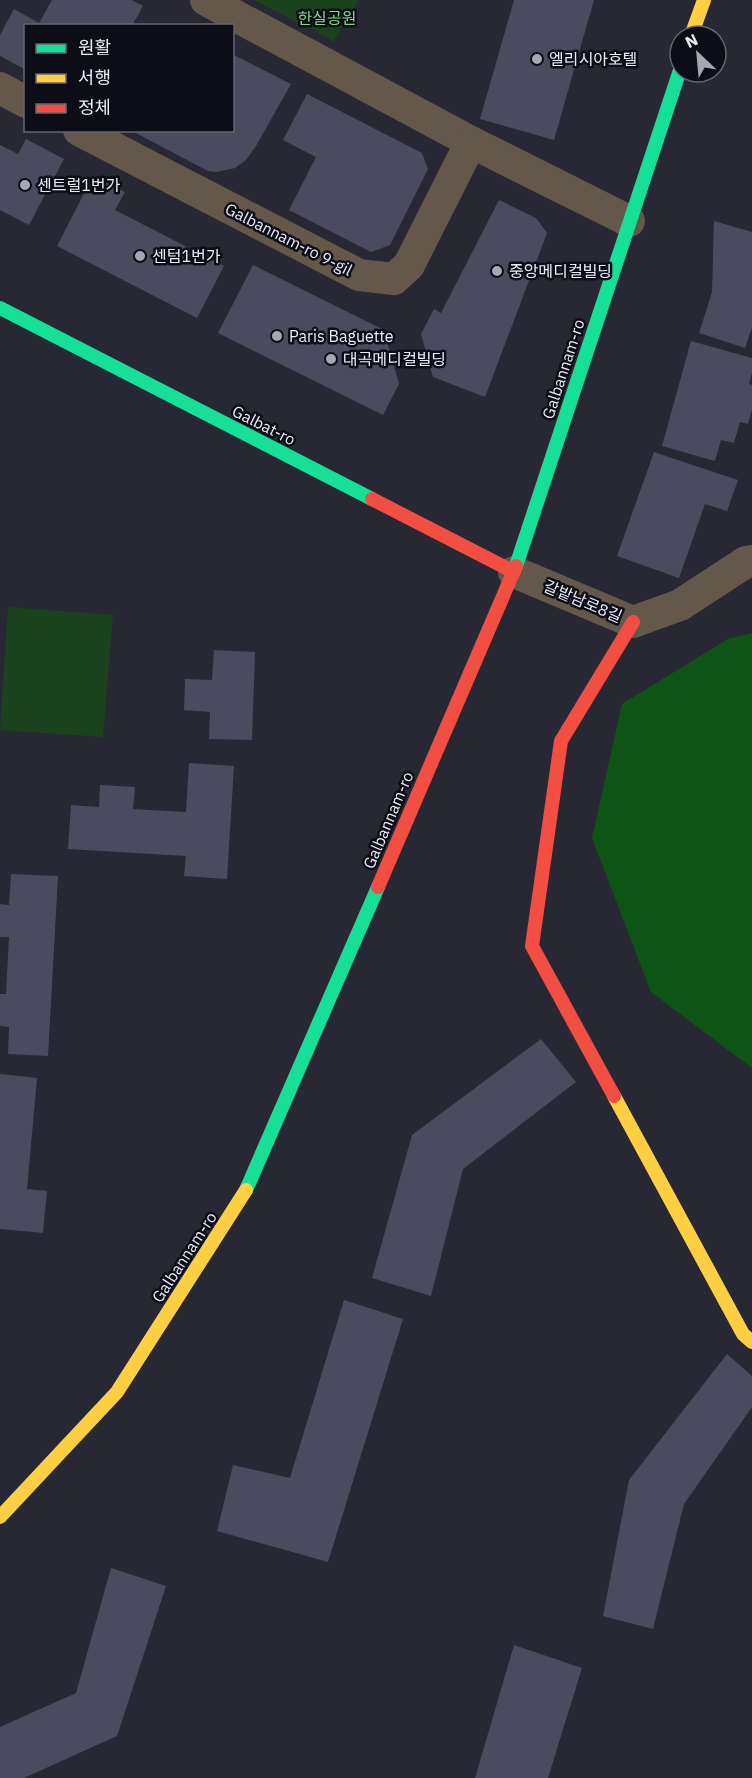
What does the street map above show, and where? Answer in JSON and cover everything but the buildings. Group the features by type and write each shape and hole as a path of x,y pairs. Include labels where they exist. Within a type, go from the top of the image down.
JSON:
{"main road":[{"path":"695,24 704,0"},
{"name":"Galbannam-ro","path":"0,1517 117,1392 244,1195 514,572 675,84"},
{"name":"Galbat-ro","path":"0,308 514,572"},
{"path":"633,622 561,741 532,946 743,1335 752,1342"}],"street":[{"path":"206,0 471,142 629,221"},
{"path":"0,88 24,101"},
{"name":"Galbannam-ro 9-gil","path":"83,132 359,275 394,279 409,265 471,142"},
{"name":"갈밭남로8길","path":"514,572 633,622 680,605 750,555"}],"green space":[{"name":"한실공원","path":"254,0 359,0 334,41"},
{"path":"8,607 113,615 103,737 0,730"},
{"path":"752,633 752,1068 651,992 592,838 622,704 728,639"}],"traffic: fast":[{"path":"516,566 675,84"},
{"path":"0,308 372,499"},
{"path":"246,1190 378,887"}],"traffic: slow":[{"path":"695,24 704,0"},
{"path":"614,1096 743,1334 752,1342"},
{"path":"0,1517 117,1392 246,1190"}],"traffic: jam":[{"path":"372,499 514,572"},
{"path":"378,887 516,566"},
{"path":"614,1096 532,946 561,741 633,622"}],"place":[{"name":"엘리시아호텔","path":"537,59"},
{"name":"센트럴1번가","path":"25,185"},
{"name":"센텀1번가","path":"140,256"},
{"name":"중앙메디컬빌딩","path":"497,271"},
{"name":"Paris Baguette","path":"277,336"},
{"name":"대곡메디컬빌딩","path":"331,359"}]}
